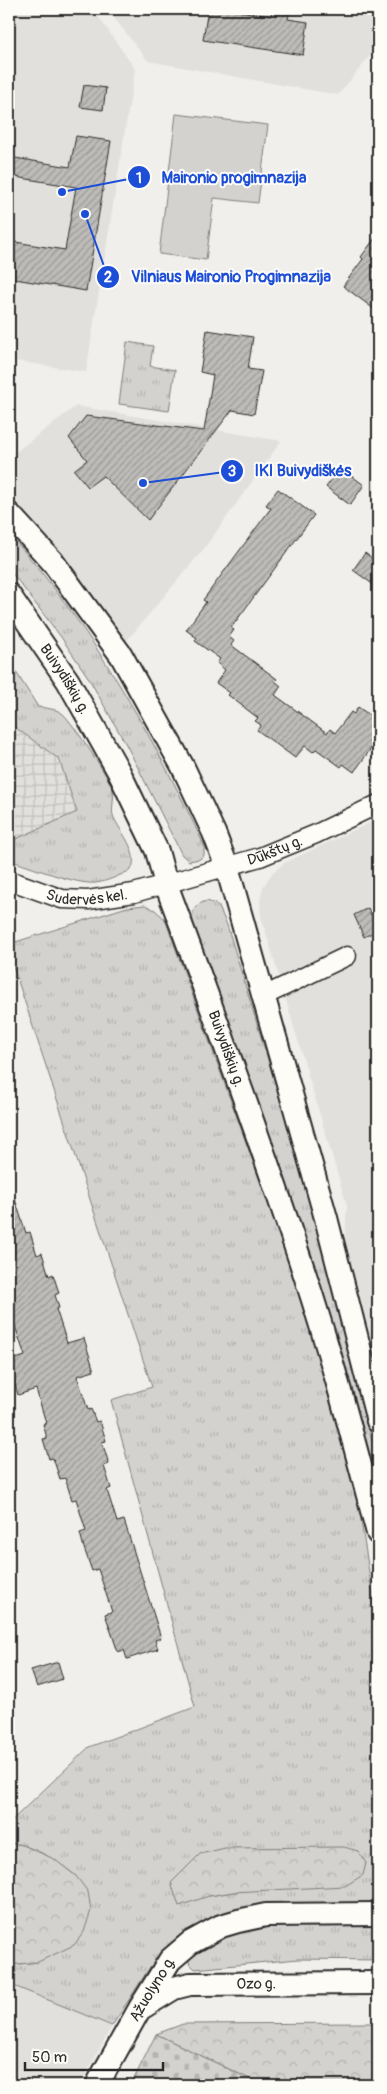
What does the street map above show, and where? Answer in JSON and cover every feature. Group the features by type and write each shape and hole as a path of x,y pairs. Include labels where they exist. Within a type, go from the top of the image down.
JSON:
{"main road":[{"path":"9,514 52,561 120,655 183,767 214,833 227,867 326,1218 378,1421"},
{"name":"Buivydiškių g.","path":"9,594 63,673 119,772 157,851 166,884 305,1275 328,1350 378,1533"},
{"name":"Ąžuolyno g.","path":"97,2085 140,2008 170,1960 190,1943 221,1926 238,1921 276,1915 378,1914"},
{"name":"Ozo g.","path":"140,2008 174,1988 190,1984 378,1983"}],"street":[{"name":"Dūkštų g.","path":"166,884 260,857 316,834 378,804"},
{"name":"Sudervės kel.","path":"9,880 62,899 88,900 134,893 166,884"},
{"path":"264,996 347,956"}],"shaded area":[{"path":"9,9 93,9 135,69 86,372 9,360"},
{"path":"107,9 378,9 378,46 338,95 148,61"},
{"path":"76,406 281,441 206,546 125,643 82,581 9,494 9,457"},
{"path":"9,723 59,759 77,812 9,842"},
{"path":"378,819 378,1369 345,1240 347,1206 261,916 260,901 263,887 272,873 284,863"},
{"path":"9,1984 112,2026 80,2085 9,2085"}],"green space":[{"path":"176,114 268,125 258,203 214,198 206,260 159,254"},
{"path":"127,342 153,346 150,366 175,370 169,411 119,404"},
{"path":"9,534 67,605 118,682 163,762 204,845 204,855 200,859 189,861 182,855 128,748 88,677 61,637 9,569"},
{"path":"9,661 38,707 61,712 83,739 99,764 113,791 113,815 131,850 133,864 131,870 104,881 87,883 9,860 9,842 77,812 59,759 9,723"},
{"path":"207,901 218,905 227,925 315,1214 372,1441 378,1473 378,1495 312,1256 195,932 193,912 197,905"},
{"path":"145,905 155,910 165,919 285,1250 325,1377 358,1501 378,1630 378,1901 173,1944 150,1967 112,2026 9,1984 9,1965 38,1962 76,1876 45,1855 28,1847 9,1843 9,1823 89,1747 195,1707 111,1400 152,1387 9,954 9,944 127,907","holes":["358,1851 264,1889 209,1896"]},
{"path":"9,1843 23,1845 54,1859 76,1876 88,1892 91,1910 84,1932 74,1945 38,1962 9,1965"},
{"path":"344,1847 358,1851 366,1863 363,1875 345,1886 233,1892 209,1896 179,1906 171,1883 200,1854 225,1848"},
{"path":"378,1923 378,1960 298,1959 195,1969 189,1963 189,1956 211,1942 251,1926"},
{"path":"370,2023 378,2025 378,2085 262,2085 156,2034 183,2024"},
{"path":"156,2034 262,2085 131,2085"}],"building":[{"path":"208,9 224,9 271,16 272,9 290,9 288,19 308,22 303,55 203,40"},
{"path":"84,85 106,88 103,110 80,107"},
{"path":"76,136 111,141 86,291 9,278 9,241 65,250 76,187 9,176 9,157 70,167"},
{"path":"378,234 378,312 343,286 363,259 361,257"},
{"path":"207,330 253,337 248,369 262,371 254,414 232,410 148,520 103,476 88,487 74,470 87,460 69,438 86,416 204,431 213,375 200,372"},
{"path":"341,468 364,485 350,505 326,487"},
{"path":"278,489 314,515 231,628 234,630 229,637 234,641 231,645 277,679 275,681 281,686 275,695 327,733 330,729 335,733 351,712 354,714 358,707 378,721 378,739 354,772 343,764 341,767 316,749 313,752 305,746 295,758 257,730 261,725 255,721 258,718 228,695 230,693 216,683 225,670 217,663 220,659 195,641 197,638 186,630 206,602 203,600 271,508 266,505"},
{"path":"365,553 378,563 378,588 353,570"},
{"path":"368,908 378,930 364,937 354,915"},
{"path":"9,1190 12,1190 26,1233 30,1232 37,1255 42,1253 49,1276 53,1274 59,1293 55,1295 59,1308 56,1309 67,1343 84,1338 94,1371 77,1376 88,1410 91,1409 96,1422 100,1421 106,1441 102,1442 109,1464 104,1466 111,1488 107,1490 117,1522 124,1520 161,1638 155,1640 158,1649 127,1659 124,1650 118,1652 105,1614 112,1612 98,1569 92,1571 84,1548 80,1533 86,1531 76,1499 72,1500 65,1478 60,1479 53,1458 49,1459 43,1439 47,1438 43,1424 46,1423 36,1389 18,1395 9,1365 9,1361 25,1356 14,1323 11,1323 9,1316"},
{"path":"58,1662 63,1679 37,1687 31,1670"}],"place":[{"name":"Maironio progimnazija","path":"62,192"},
{"name":"Vilniaus Maironio Progimnazija","path":"85,214"},
{"name":"IKI Buivydiškės","path":"143,483"}]}
